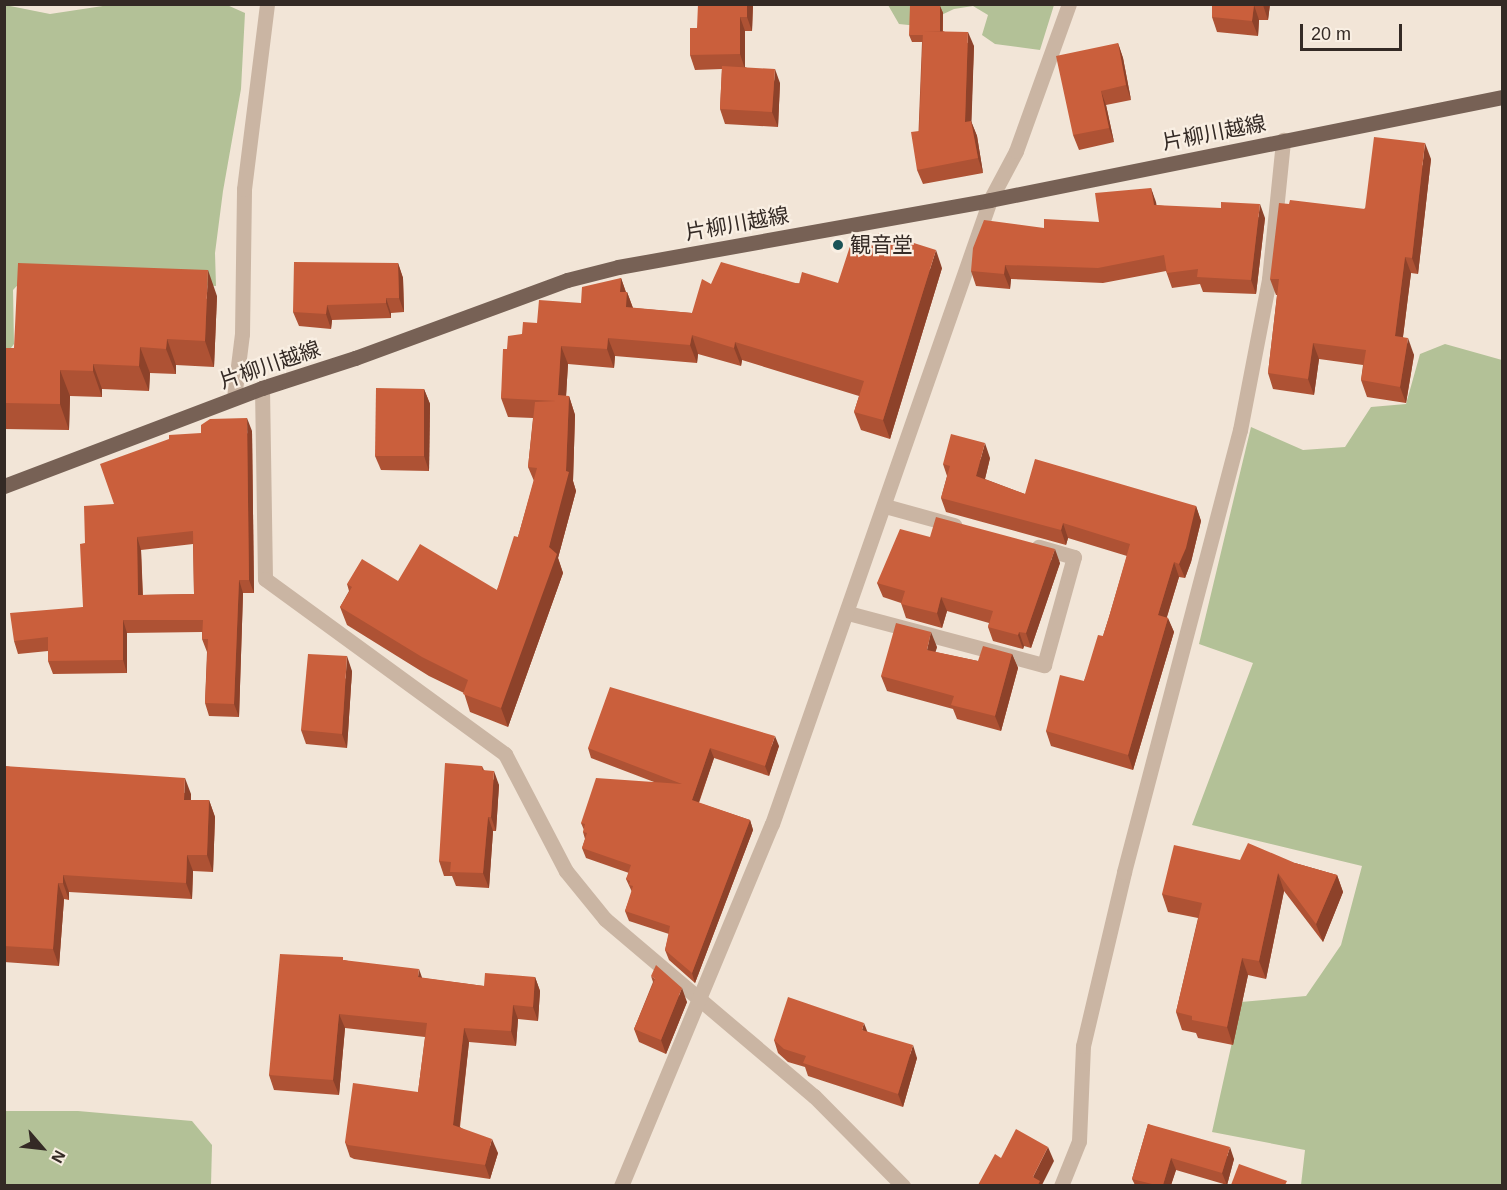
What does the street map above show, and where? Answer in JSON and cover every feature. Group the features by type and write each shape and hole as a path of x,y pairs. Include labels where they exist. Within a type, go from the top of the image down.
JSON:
{"main road":[{"name":"片柳川越線","path":"4,486 234,398 598,272 990,200 1503,97"}],"street":[{"path":"234,398 242,334 244,189 267,4"},
{"path":"621,1185 772,824 848,613 990,200 1016,151 1069,4"},
{"path":"1061,1185 1079,1141 1083,1046 1124,872 1240,430 1269,279 1283,140"},
{"path":"262,388 265,579 506,754 566,872 605,919 814,1095 903,1185"},
{"path":"885,506 974,530"},
{"path":"848,613 1044,665 1074,557 1019,542"}],"green space":[{"path":"116,4 227,5 245,13 241,89 223,191 215,253 216,286 30,272 13,290 14,344 5,356 5,5 50,14"},
{"path":"888,5 1054,5 1040,50 995,44 982,35 988,15 973,6 954,9 918,26 899,24"},
{"path":"1445,344 1502,360 1502,1185 1301,1185 1305,1150 1212,1132 1241,1002 1306,996 1341,945 1362,866 1192,825 1253,663 1199,644 1251,427 1303,450 1345,447 1371,407 1406,404 1420,354"},
{"path":"5,1111 78,1111 192,1121 212,1145 211,1185 5,1185"}],"building":[{"path":"698,4 747,4 747,17 740,17 740,54 690,55 690,28 697,28"},
{"path":"1212,4 1263,5 1254,5 1252,21 1212,17"},
{"path":"910,5 940,6 940,31 923,31 923,35 909,35"},
{"path":"923,31 968,32 965,122 971,121 978,158 917,170 911,132 919,131"},
{"path":"1118,43 1126,85 1101,91 1109,128 1073,135 1056,56"},
{"path":"722,66 775,69 772,112 720,109"},
{"path":"1374,137 1425,143 1412,258 1405,257 1395,336 1408,338 1400,387 1361,380 1366,350 1313,343 1308,379 1268,373 1279,279 1270,279 1279,203 1289,204 1290,200 1365,209"},
{"path":"1151,188 1154,205 1221,208 1221,202 1260,204 1251,280 1197,277 1198,269 1167,273 1164,255 1098,268 1005,265 1004,274 971,271 973,248 984,220 1044,228 1044,219 1099,222 1095,193"},
{"path":"879,232 936,250 883,420 854,412 864,381 735,342 734,348 692,335 690,345 608,338 607,349 561,346 558,395 569,396 566,471 569,472 549,547 557,554 501,708 463,694 468,680 422,657 340,607 352,587 347,584 362,559 398,581 420,544 497,590 514,536 518,537 537,468 528,467 535,402 556,401 501,398 503,349 507,349 508,336 522,334 523,322 537,323 539,300 581,303 582,287 621,278 620,292 627,292 626,307 692,313 702,279 711,284 721,262 799,284 802,272 838,283 852,240 874,246"},
{"path":"294,262 398,263 399,298 386,298 386,303 327,305 326,314 293,312"},
{"path":"18,263 208,270 205,341 167,339 166,349 140,347 139,366 93,364 93,371 60,370 60,404 4,403 4,348 14,348"},
{"path":"376,388 424,389 424,456 375,456"},
{"path":"247,418 249,580 239,580 234,704 205,703 208,639 202,639 203,620 123,620 123,660 48,661 48,637 14,641 10,613 83,607 80,544 85,543 84,506 114,504 100,464 169,439 169,435 201,433 201,425 210,419","holes":["193,531 194,594 138,595 137,537"]},
{"path":"951,434 985,443 976,476 1025,494 1035,459 1196,506 1186,548 1179,564 1174,562 1158,615 1168,618 1128,755 1046,731 1060,675 1084,681 1098,635 1103,636 1130,544 1063,523 1061,530 941,498 950,466 943,464"},
{"path":"936,517 1055,549 1026,633 1019,632 1018,635 988,627 993,611 941,597 937,613 901,604 905,591 877,583 900,529 930,537"},
{"path":"896,623 931,632 927,650 978,661 983,646 1012,654 995,716 951,705 954,696 881,676"},
{"path":"308,654 347,656 342,734 301,730"},
{"path":"610,687 775,736 765,766 710,748 692,800 750,820 692,973 665,950 670,926 625,911 633,886 629,885 630,881 626,879 631,865 582,848 587,833 583,832 585,824 581,823 596,778 682,784 588,748"},
{"path":"445,763 482,766 482,770 494,771 491,817 488,817 483,873 450,872 451,862 439,861"},
{"path":"4,766 185,778 184,800 209,800 207,855 187,855 186,883 63,875 63,883 58,883 53,949 4,946"},
{"path":"1248,843 1295,863 1337,875 1316,924 1278,873 1259,961 1242,958 1227,1027 1192,1020 1192,1016 1176,1012 1202,903 1162,894 1174,845 1240,860"},
{"path":"280,954 343,957 343,960 419,969 418,977 484,986 485,973 535,977 533,1007 513,1005 511,1031 464,1028 453,1125 492,1139 485,1165 348,1145 345,1142 353,1083 418,1092 427,1023 339,1014 333,1080 269,1075"},
{"path":"656,965 682,988 661,1040 634,1029 655,979 651,976"},
{"path":"788,997 864,1023 862,1030 913,1045 898,1094 803,1063 806,1056 784,1049 774,1040"},
{"path":"1148,1124 1230,1147 1222,1173 1171,1158 1163,1185 1132,1179"},
{"path":"1016,1129 1048,1147 1033,1177 1040,1181 1038,1185 978,1185 995,1154 1001,1158"},
{"path":"1239,1164 1287,1181 1285,1185 1231,1185"}],"place":[{"name":"観音堂","path":"838,245"}]}
